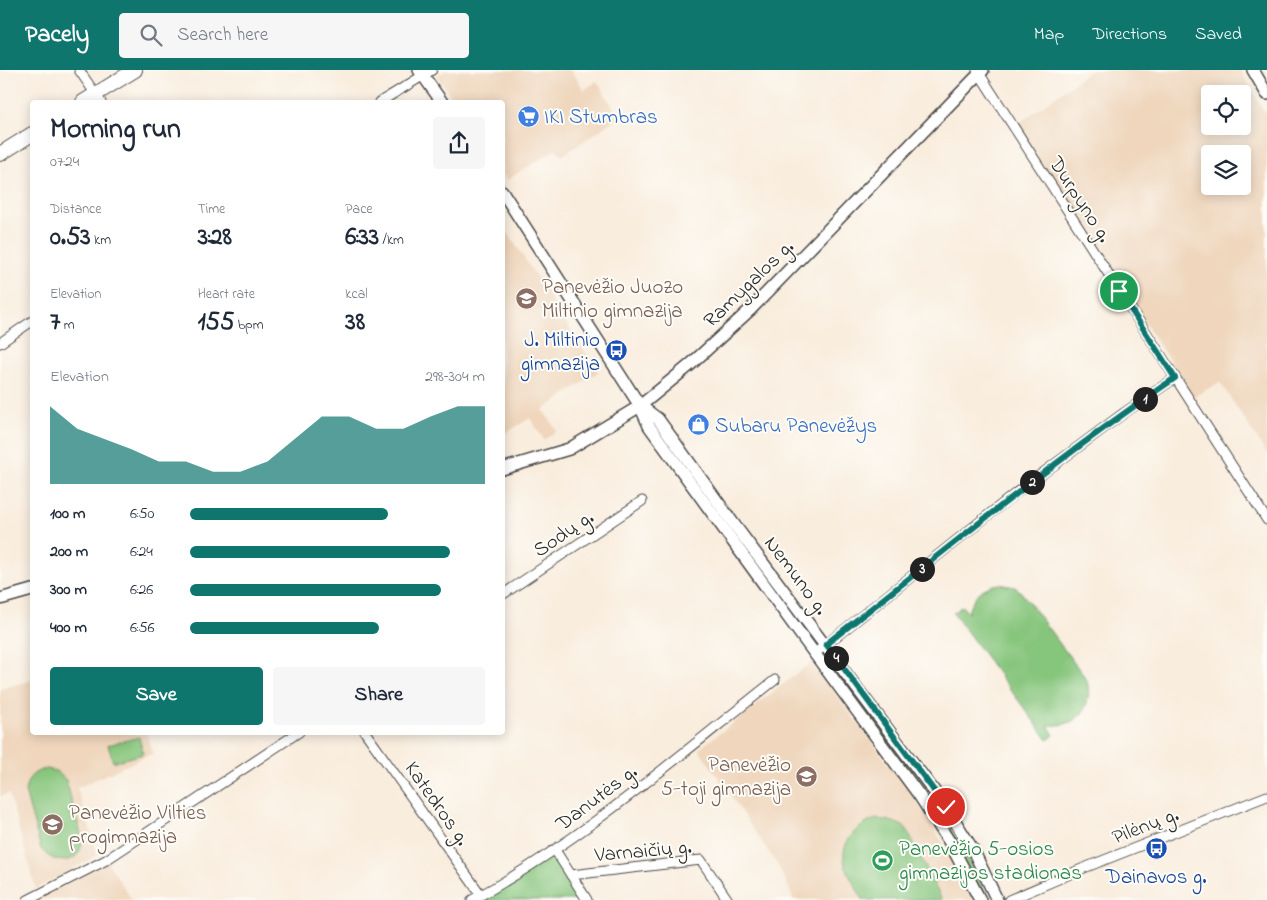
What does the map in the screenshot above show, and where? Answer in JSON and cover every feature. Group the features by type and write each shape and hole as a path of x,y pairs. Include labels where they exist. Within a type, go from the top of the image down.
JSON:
{"highway":[{"path":"93,100 135,70"},
{"path":"0,154 30,135"}],"main road":[{"path":"1253,70 1267,94"},
{"name":"Ramygalos g.","path":"505,468 569,449 640,406 690,365 751,309 980,71"},
{"path":"425,72 441,100"},
{"name":"Nemuno g.","path":"505,196 640,406 648,426 814,654 919,794 949,840 980,900"},
{"name":"Nemuno g.","path":"640,406 658,419 946,807 973,850 998,900"},
{"path":"0,599 30,591"}],"street":[{"path":"79,70 93,100"},
{"name":"Durpyno g.","path":"980,71 1267,520"},
{"path":"383,100 425,72"},
{"path":"0,343 30,322"},
{"path":"814,654 1016,493 1124,413 1175,378"},
{"name":"Sodų g.","path":"505,593 642,501"},
{"name":"Danutės g.","path":"472,900 555,850 694,746 775,680"},
{"path":"28,900 106,860 294,735"},
{"name":"Katedros g.","path":"367,735 481,895"},
{"name":"Pilėnų g.","path":"1009,900 1093,864 1267,796"},
{"path":"555,850 587,900"},
{"name":"Varnaičių g.","path":"571,875 701,860 728,900"}],"shaded area":[{"path":"446,70 571,70 584,90 597,81 619,117 562,156 556,149 507,180 505,177 505,100 454,100 437,76"},
{"path":"1091,70 1240,70 1249,85 1201,85 1201,135 1251,135 1251,89 1267,116 1267,454 1220,382 1193,397 1017,125"},
{"name":"Panevėžio Juozo Miltinio gimnazija","path":"505,229 598,372 543,410 557,431 544,440 530,418 505,433"},
{"name":"Panevėžio Juozo Miltinio gimnazija","path":"505,442 507,457 505,458"},
{"name":"Panevėžio 5-toji gimnazija","path":"812,662 917,802 940,838 973,900 794,900 779,867 699,749"},
{"name":"Panevėžio Vilties progimnazija","path":"30,681 30,735 148,735 153,753 77,788 98,855 36,889 9,794 0,796 0,689"},
{"path":"106,860 132,900 28,900"}],"green space":[{"path":"1000,584 1015,587 1021,592 1087,680 1088,699 1081,714 1067,723 1048,725 1054,735 1048,740 953,613 962,606 968,613 972,602 979,593 988,587"},
{"path":"827,656 942,812 960,842 985,892 982,894 824,659"},
{"path":"139,737 143,754 113,762 108,745"},
{"path":"47,769 56,771 66,780 82,838 78,853 68,860 54,859 41,849 25,792 27,783 34,773"},
{"name":"Panevėžio 5-osios gimnazijos stadionas","path":"877,819 899,824 906,828 942,900 863,900 845,865 845,849 847,842 857,830"},
{"path":"555,850 587,900 471,900"}],"place":[{"name":"IKI Stumbras","path":"528,116"},
{"name":"Panevėžio Juozo Miltinio gimnazija","path":"526,298"},
{"name":"J. Miltinio gimnazija","path":"616,351"},
{"name":"Subaru Panevėžys","path":"699,425"},
{"name":"Panevėžio 5-toji gimnazija","path":"807,776"},
{"name":"Panevėžio Vilties progimnazija","path":"53,824"},
{"name":"Dainavos g.","path":"1156,849"},
{"name":"Panevėžio 5-osios gimnazijos stadionas","path":"883,860"}],"route":[{"path":"946,807 826,644 1016,493 1124,413 1175,378 1119,291"}]}
